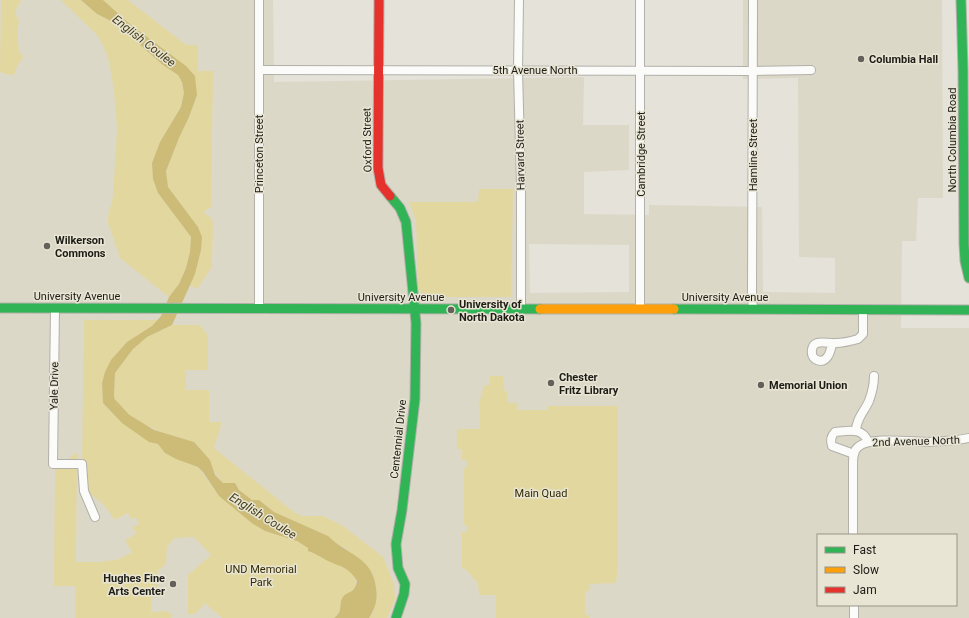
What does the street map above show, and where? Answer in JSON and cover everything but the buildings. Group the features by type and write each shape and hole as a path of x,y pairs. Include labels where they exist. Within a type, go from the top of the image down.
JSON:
{"street":[{"name":"Princeton Street","path":"259,0 259,309"},
{"name":"Oxford Street","path":"379,0 378,168 381,185 400,208 406,222 414,294"},
{"name":"Harvard Street","path":"518,0 521,185 521,309"},
{"name":"Cambridge Street","path":"640,0 640,309"},
{"name":"Hamline Street","path":"753,0 753,309"},
{"name":"North Columbia Road","path":"961,0 966,70 964,244 965,261 969,278"},
{"name":"5th Avenue North","path":"260,70 811,70"},
{"name":"Centennial Drive","path":"396,618 404,594 405,584 397,562 396,544 403,503 413,418 417,333 414,294"},
{"name":"University Avenue","path":"0,308 969,310"},
{"name":"Yale Drive","path":"55,308 54,464 82,464 84,491 95,517"},
{"path":"832,343 858,339 862,334 864,310"},
{"path":"856,431 858,421 868,402 873,388 874,376"},
{"path":"853,534 854,454 832,446 831,439 835,432 856,431 863,433 868,442"},
{"name":"2nd Avenue North","path":"854,454 858,447 868,442 928,442 969,438"},
{"path":"854,606 854,618"}],"shaded area":[{"name":"University of North Dakota","path":"0,0 273,0 274,82 584,77 583,125 629,125 629,170 584,172 584,214 649,215 649,205 762,207 763,292 835,293 835,258 799,257 798,78 743,79 743,0 942,0 943,198 918,198 916,241 902,241 901,328 969,328 969,618 0,618","holes":["529,244 629,245 629,292 530,293"]}],"green space":[{"path":"1,0 21,0 15,12 19,23 17,31 19,52 23,56 14,75 0,72"},
{"path":"61,0 81,0 97,14 122,29 163,65 178,75 182,82 184,93 181,107 160,142 152,163 158,193 191,237 190,252 186,268 179,284 169,297 120,258 107,220 113,196 117,128 114,91 109,61 103,45 97,35"},
{"path":"103,0 128,0 186,45 198,45 198,71 213,71 211,207 204,213 211,218 213,223 212,267 197,289 190,285 195,274 201,250 198,227 168,187 166,171 197,95 131,25"},
{"path":"479,189 513,189 511,297 437,297 423,295 418,288 416,221 409,202 478,202"},
{"name":"UND Memorial Park","path":"84,320 158,320 102,383 103,403 109,410 149,441 158,444 169,455 198,467 219,496 265,531 297,541 325,559 346,568 354,575 356,586 346,597 334,618 221,618 205,603 195,614 188,614 188,575 211,555 194,537 174,538 167,547 166,564 157,572 158,593 151,599 151,612 167,611 173,616 171,618 75,618 75,586 54,586 55,467 65,462 77,452 76,562 100,562 119,559 132,552 125,540 136,534 133,527 139,524 136,517 131,519 128,513 114,520 106,507 87,492 82,464"},
{"path":"172,325 200,325 208,336 208,370 186,370 186,390 209,390 209,422 222,422 214,448 295,513 302,516 323,516 343,526 383,557 394,585 395,599 387,618 369,618 373,613 377,594 373,574 347,549 334,542 327,536 274,512 259,500 252,500 239,490 235,483 223,483 213,470 210,460 194,442 163,433 133,419 116,404 114,396 115,373 133,349 147,337"},
{"name":"Main Quad","path":"490,376 503,376 504,391 507,391 508,403 517,403 517,410 547,410 548,406 618,406 618,562 616,583 589,584 589,591 585,591 585,615 589,615 589,618 496,618 496,595 479,595 478,583 464,568 462,568 462,532 467,532 467,525 464,525 464,468 467,468 467,460 462,460 462,449 457,449 457,429 480,429 480,404 478,404 482,395 483,386 490,385"}],"water":[{"path":"81,0 103,0 131,25 186,66 195,76 197,95 166,171 168,187 198,227 202,237 201,250 195,274 172,325 147,337 133,349 115,373 114,396 116,404 128,414 154,430 194,442 210,460 215,475 223,483 235,483 239,490 252,500 259,500 274,512 328,536 365,563 370,569 374,578 377,592 376,604 369,618 334,618 339,613 343,597 355,588 357,581 350,572 308,551 308,548 297,541 265,531 253,524 219,496 198,467 176,459 165,453 158,444 149,442 122,423 103,403 102,383 105,372 111,360 127,342 152,326 161,316 169,297 179,284 186,268 190,252 191,237 158,193 153,179 152,163 160,142 181,107 184,93 182,82 178,75 163,65 122,29 97,14"}],"waterway":[{"name":"English Coulee","path":"115,401 128,415"}],"traffic: fast":[{"path":"961,0 964,244 965,261 969,278"},
{"path":"390,196 400,208 406,222 416,323 415,399 402,510 396,544 398,568 405,584 404,594 396,618"},
{"path":"0,308 540,309"},
{"path":"674,309 969,310"}],"traffic: slow":[{"path":"540,309 674,309"}],"traffic: jam":[{"path":"379,0 378,168 381,185 390,196"}],"place":[{"name":"Columbia Hall","path":"861,59"},
{"name":"Wilkerson Commons","path":"47,246"},
{"name":"University of North Dakota","path":"451,310"},
{"name":"Chester Fritz Library","path":"551,383"},
{"name":"Memorial Union","path":"761,385"},
{"name":"Hughes Fine Arts Center","path":"173,584"}]}
